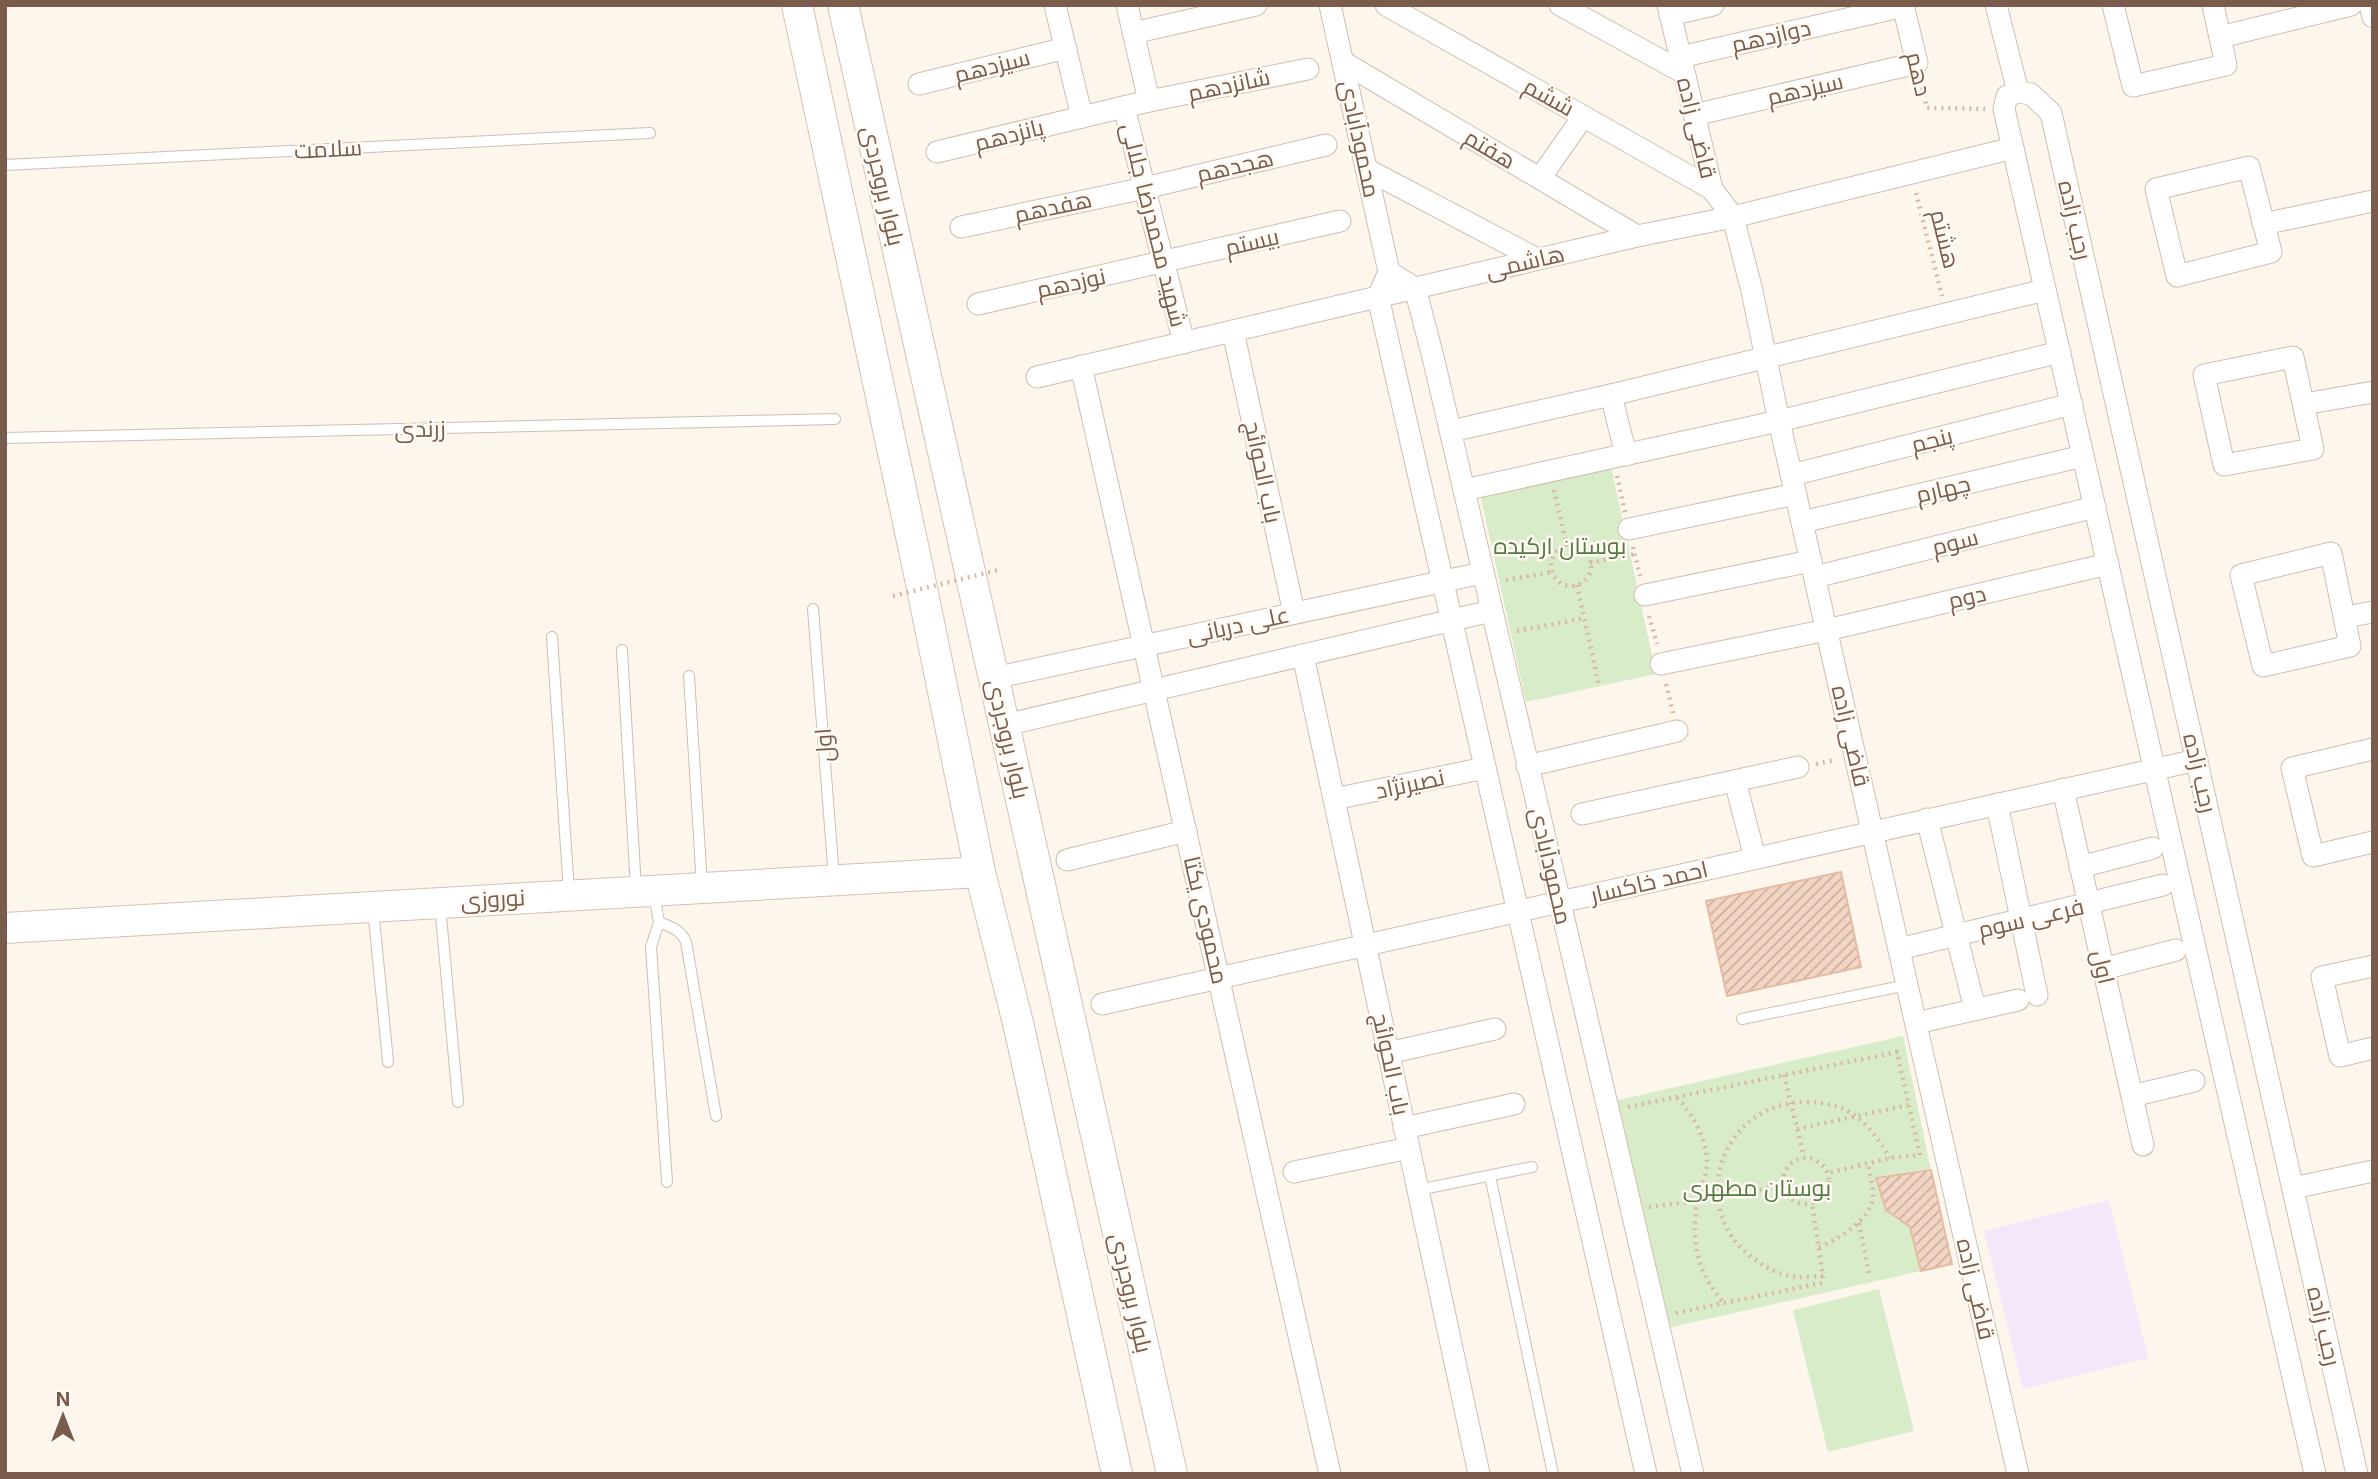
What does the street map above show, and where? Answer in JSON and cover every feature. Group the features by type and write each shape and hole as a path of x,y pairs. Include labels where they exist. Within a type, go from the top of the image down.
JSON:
{"main road":[{"name":"بلوار بروجردی","path":"797,5 980,872 1019,1027 1117,1474"},
{"name":"بلوار بروجردی","path":"842,5 1172,1474"},
{"name":"نوروزی","path":"5,928 980,872"}],"street":[{"path":"1055,5 1082,117"},
{"name":"شهید محمدرضا جلالی","path":"1082,117 1149,101 1126,5"},
{"path":"1133,33 1256,5"},
{"name":"محمودآبادی","path":"1330,5 1389,272"},
{"name":"ششم","path":"1386,5 1712,189"},
{"path":"1560,5 1682,65"},
{"path":"1669,10 1713,5"},
{"path":"1996,5 2018,92 2007,96 2004,109"},
{"path":"2113,5 2133,86 2226,65 2213,5"},
{"path":"2220,37 2351,5"},
{"path":"2370,5 2373,17"},
{"name":"دوازدهم","path":"1682,65 1904,6"},
{"name":"دهم","path":"1904,6 1917,63"},
{"name":"قاضی زاده","path":"1669,10 1712,189 1733,217 2018,1474"},
{"name":"سیزدهم","path":"919,84 1066,48"},
{"name":"هفتم","path":"1343,62 1637,236"},
{"name":"سیزدهم","path":"1694,115 1917,63"},
{"name":"شانزدهم","path":"1149,101 1308,69"},
{"name":"رجب زاده","path":"2018,92 2031,93 2051,113 2357,1474"},
{"name":"شهید محمدرضا جلالی","path":"1124,107 1184,343"},
{"name":"رجب زاده","path":"2004,109 2315,1474"},
{"name":"پانزدهم","path":"937,152 1082,117"},
{"path":"1539,178 1584,117"},
{"name":"هجدهم","path":"1144,188 1326,145"},
{"name":"هاشمی","path":"1037,376 1637,236 1733,217 2013,148"},
{"path":"2249,167 2263,224 2271,252 2176,276 2156,189 2249,167"},
{"path":"1366,169 1537,259"},
{"name":"هفدهم","path":"961,227 1144,188"},
{"path":"2263,224 2373,201"},
{"name":"بیستم","path":"1164,262 1340,221"},
{"name":"نوزدهم","path":"978,304 1164,262"},
{"path":"1378,297 1389,272 1415,288"},
{"name":"محمودآبادی","path":"1415,288 1451,431 1693,1474"},
{"path":"1451,431 2045,290"},
{"name":"محمودآبادی","path":"1378,297 1646,1474"},
{"name":"باب الحوائج","path":"1233,331 1294,613"},
{"path":"1464,491 1779,421 2060,352"},
{"path":"2293,358 2304,404 2313,449 2224,465 2204,375 2293,358"},
{"name":"محمودی یکتا","path":"1081,366 1330,1474"},
{"path":"2304,404 2373,392"},
{"path":"1611,395 1620,456"},
{"name":"پنجم","path":"1629,529 1794,485 2071,404"},
{"name":"چهارم","path":"1802,522 2083,456"},
{"name":"سوم","path":"1644,595 1813,569 2095,507"},
{"path":"2331,553 2345,617 2350,646 2263,666 2241,575 2331,553"},
{"name":"دوم","path":"1661,664 1827,630 2108,564"},
{"name":"علی دریانی","path":"994,678 1442,581 1483,578"},
{"path":"1004,725 1491,611"},
{"path":"2345,617 2373,612"},
{"name":"باب الحوائج","path":"1303,655 1479,1474"},
{"path":"1527,766 1677,731"},
{"path":"2373,749 2292,768 2313,856 2373,842"},
{"name":"احمد خاکسار","path":"1102,1004 2197,760"},
{"path":"1582,814 1798,767"},
{"name":"نصیرنژاد","path":"1334,799 1485,768"},
{"path":"1735,781 1755,858"},
{"name":"اول","path":"2063,789 2143,1145"},
{"path":"1916,1023 2027,997 2022,920 1997,804"},
{"path":"1927,819 1975,1009"},
{"path":"1067,860 1186,831"},
{"path":"2080,867 2154,848"},
{"name":"فرعی سوم","path":"1899,949 2163,885"},
{"path":"2103,969 2176,950"},
{"path":"2373,966 2322,977 2340,1056 2373,1048"},
{"path":"1388,1053 1495,1029"},
{"path":"2132,1096 2194,1081"},
{"path":"1294,1172 1514,1104"},
{"path":"2293,1188 2373,1171"}],"lane":[{"name":"سلامت","path":"5,165 650,133"},
{"name":"زرندی","path":"5,438 835,419"},
{"name":"اول","path":"813,609 834,881"},
{"path":"552,638 569,895"},
{"path":"622,650 644,891 659,922 676,929 684,935 687,942 716,1116"},
{"path":"690,676 702,888"},
{"path":"440,902 458,1102"},
{"path":"373,907 388,1062"},
{"path":"659,922 651,947 667,1182"},
{"path":"1742,1019 1907,985"},
{"path":"1418,1190 1532,1167"},
{"path":"1490,1176 1553,1474"}],"path":[{"name":"دهم","path":"1917,63 1927,108 2004,109"},
{"name":"هشتم","path":"1910,172 1946,315"},
{"path":"1620,456 1629,529 1677,731"},
{"path":"1551,479 1567,547"},
{"path":"1567,547 1581,549 1590,563 1587,578 1577,585 1559,582 1552,572 1553,559 1567,547"},
{"path":"1590,563 1635,554"},
{"path":"893,596 998,570"},
{"path":"1483,578 1552,572"},
{"path":"1577,585 1599,686"},
{"path":"1510,632 1585,618"},
{"path":"1798,767 1855,755"},
{"path":"1618,1109 1897,1052 1920,1155 1890,1158 1828,1173"},
{"path":"1784,1075 1804,1157"},
{"path":"1676,1097 1689,1110 1706,1149 1706,1170 1697,1200 1694,1240 1709,1286 1724,1303"},
{"path":"1797,1129 1933,1100"},
{"path":"1824,1276 1795,1277 1768,1269 1745,1253 1727,1231 1718,1205 1718,1176 1726,1150 1742,1126 1765,1110 1791,1101 1823,1101 1857,1116 1874,1132 1890,1158"},
{"path":"1804,1157 1819,1162 1828,1173 1829,1181 1825,1194 1812,1203 1798,1202 1786,1193 1783,1185 1785,1170 1790,1164 1804,1157"},
{"path":"1819,1247 1836,1241 1859,1223 1873,1199 1868,1163"},
{"path":"1630,1209 1718,1198 1783,1185"},
{"path":"1667,1315 1822,1283 1824,1276 1812,1203"},
{"path":"1859,1223 1869,1273"}],"shaded area":[{"path":"2109,1200 2148,1358 2023,1389 1984,1231"}],"green space":[{"name":"بوستان ارکیده","path":"1611,466 1656,674 1526,702 1480,494"},
{"name":"بوستان مطهری","path":"1903,1036 1931,1170 1876,1179 1886,1210 1910,1227 1921,1271 1663,1329 1609,1102"},
{"path":"1879,1289 1914,1431 1828,1452 1793,1310"}],"building":[{"path":"1841,872 1861,967 1727,996 1706,901"},
{"path":"1931,1170 1952,1264 1921,1271 1910,1227 1886,1210 1876,1178"}]}
